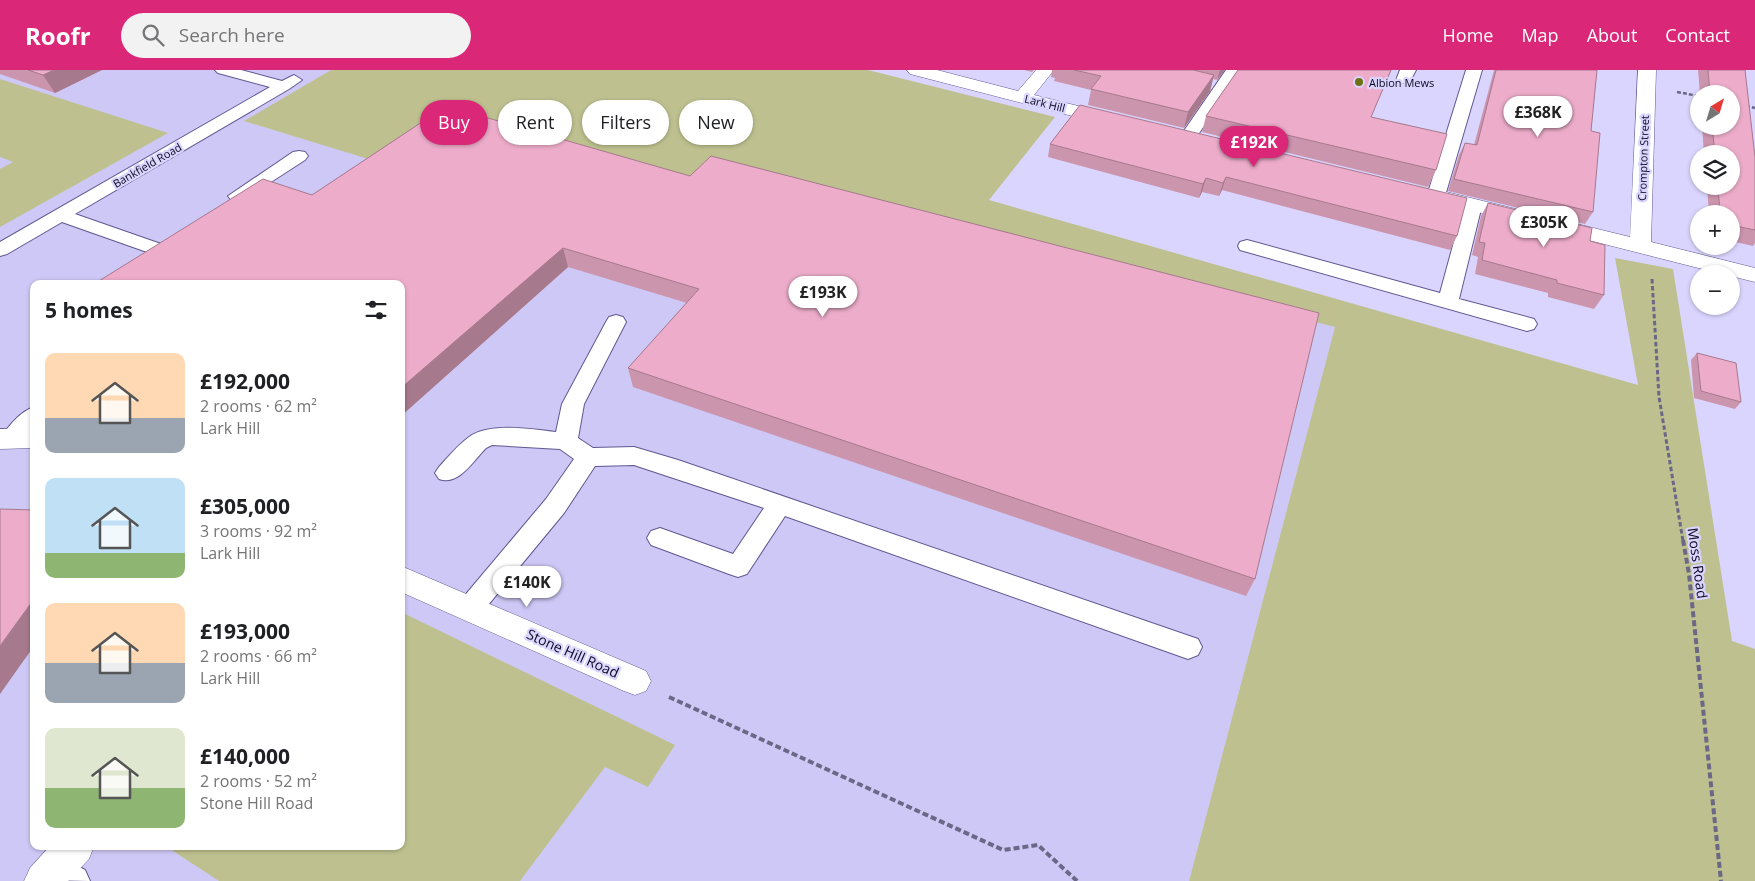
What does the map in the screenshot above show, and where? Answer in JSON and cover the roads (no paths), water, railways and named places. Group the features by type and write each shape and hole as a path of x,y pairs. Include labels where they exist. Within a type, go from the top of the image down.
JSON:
{"street":[{"name":"Lark Hill","path":"916,70 1132,125"},
{"path":"1022,97 1046,70"},
{"name":"Crompton Street","path":"1645,248 1647,70"},
{"path":"1407,189 1755,275"},
{"name":"Stone Hill Road","path":"405,580 634,681"}],"lane":[{"name":"Bankfield Road","path":"0,250 289,83 223,70"},
{"path":"1187,138 1234,70"},
{"path":"1436,196 1474,70"},
{"path":"1203,83 1221,87"},
{"path":"218,208 299,156"},
{"path":"1448,302 1473,205"},
{"path":"61,215 154,248"},
{"path":"138,258 170,238"},
{"path":"1247,246 1527,324"},
{"path":"566,441 573,404 616,322"},
{"path":"15,439 30,420"},
{"path":"447,473 478,442 489,438 524,437 566,441 588,457 634,456 780,504 1188,647"},
{"path":"470,608 555,506 588,457"},
{"path":"660,538 738,567 780,504"}],"place":[{"name":"Albion Mews","path":"1359,82"}]}
